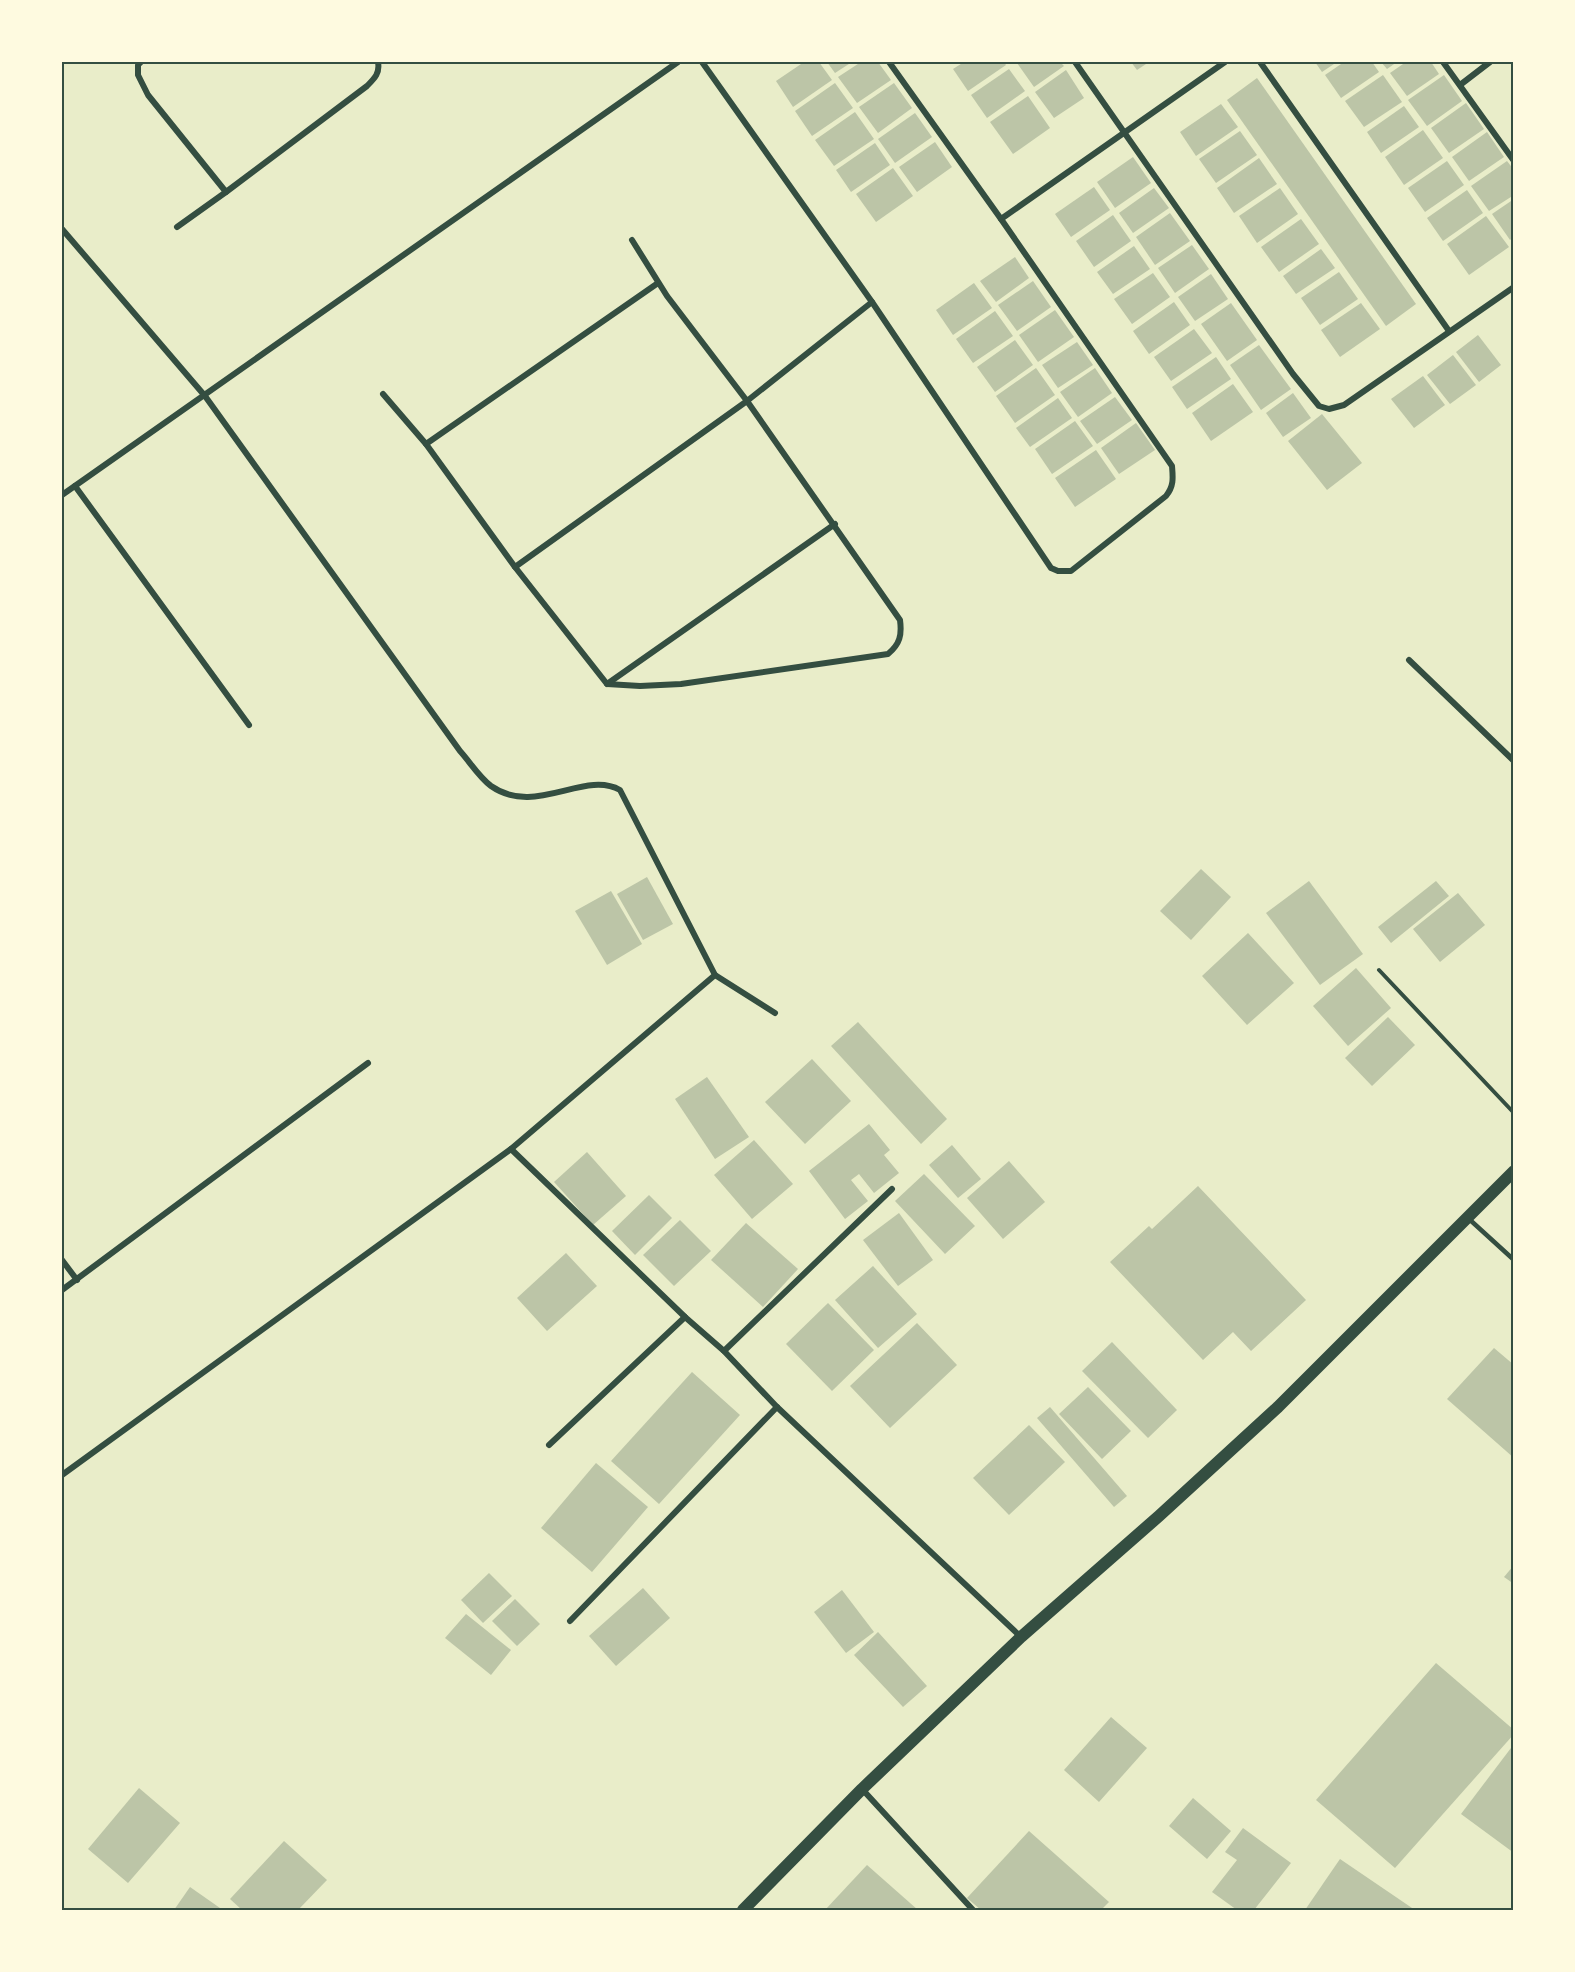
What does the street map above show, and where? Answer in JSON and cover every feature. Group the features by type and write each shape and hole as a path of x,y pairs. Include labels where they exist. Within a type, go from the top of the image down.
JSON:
{"main road":[{"path":"743,1911 862,1789 1021,1637 1159,1516 1278,1407 1514,1171"}],"street":[{"path":"141,62 138,65 138,75 148,95 226,192"},
{"path":"177,227 367,86 376,77 379,70 378,62"},
{"path":"62,495 678,62"},
{"path":"702,62 872,302 1051,568 1058,571 1071,571 1166,496 1174,481 1172,466 889,62"},
{"path":"1075,62 1293,374 1319,406 1329,409 1344,405 1514,287"},
{"path":"1001,219 1226,62"},
{"path":"1260,62 1449,331"},
{"path":"1443,62 1514,161"},
{"path":"1460,85 1490,62"},
{"path":"62,229 205,396 460,751 490,785 517,798 594,785 611,785 620,790 715,975 775,1013"},
{"path":"384,394 426,444 515,567 607,684 640,686 681,684 888,654 897,647 902,633 900,620 747,401 658,283 632,240"},
{"path":"426,444 658,283"},
{"path":"515,567 747,401 872,302"},
{"path":"75,486 249,725"},
{"path":"607,684 835,524"},
{"path":"1409,660 1514,760"},
{"path":"62,1475 511,1149 715,975"},
{"path":"62,1290 368,1063"},
{"path":"511,1149 685,1317 724,1351 777,1407 1021,1637"},
{"path":"724,1351 892,1189"},
{"path":"62,1260 77,1280"},
{"path":"549,1445 685,1317"},
{"path":"570,1621 777,1407"},
{"path":"862,1789 972,1911"}],"lane":[{"path":"1467,1218 1514,1260"}],"path":[{"path":"1378,970 1514,1113"}],"building":[{"path":"804,62 819,62 832,80 793,107 776,81"},
{"path":"827,62 852,62 835,73"},
{"path":"861,62 878,62 891,80 857,103 838,77"},
{"path":"964,62 1004,62 1006,65 968,91 953,69"},
{"path":"1060,62 1064,66 1034,87 1017,63"},
{"path":"1131,62 1149,62 1137,70"},
{"path":"1315,62 1337,62 1322,72"},
{"path":"1344,62 1372,62 1379,72 1341,98 1325,75"},
{"path":"1381,62 1397,62 1387,69"},
{"path":"1406,62 1431,62 1439,74 1407,96 1390,73"},
{"path":"1009,69 1025,91 987,118 971,95"},
{"path":"1066,70 1084,98 1054,118 1035,92"},
{"path":"1383,75 1402,102 1364,127 1345,101"},
{"path":"1444,75 1462,101 1427,126 1408,100"},
{"path":"1257,78 1416,304 1386,326 1227,100"},
{"path":"835,83 853,108 812,136 795,111"},
{"path":"894,83 912,108 878,133 859,107"},
{"path":"1028,96 1050,128 1013,154 990,122"},
{"path":"1466,103 1484,129 1449,153 1431,128"},
{"path":"1221,104 1238,127 1196,156 1180,132"},
{"path":"1404,106 1419,127 1381,153 1367,132"},
{"path":"855,112 874,139 834,166 815,140"},
{"path":"915,113 932,137 895,163 878,139"},
{"path":"1423,130 1443,158 1404,185 1385,157"},
{"path":"1240,131 1257,155 1216,183 1199,159"},
{"path":"1487,132 1504,157 1469,181 1452,157"},
{"path":"935,142 952,167 917,192 899,167"},
{"path":"875,143 890,165 851,192 836,170"},
{"path":"1133,157 1151,183 1115,208 1097,182"},
{"path":"1259,158 1277,184 1234,213 1217,188"},
{"path":"1447,161 1464,185 1425,212 1408,188"},
{"path":"1507,161 1514,170 1514,195 1489,211 1471,186"},
{"path":"893,168 913,196 876,222 856,194"},
{"path":"1094,187 1110,210 1071,237 1055,214"},
{"path":"1154,188 1169,208 1133,233 1119,213"},
{"path":"1280,188 1298,214 1257,243 1239,216"},
{"path":"1467,190 1483,213 1443,241 1427,218"},
{"path":"1514,199 1514,237 1510,240 1492,214"},
{"path":"1170,213 1190,241 1155,265 1136,237"},
{"path":"1113,215 1131,241 1094,267 1076,241"},
{"path":"1486,216 1509,247 1469,275 1447,244"},
{"path":"1301,219 1319,244 1279,272 1261,247"},
{"path":"1192,245 1209,269 1175,293 1158,268"},
{"path":"1134,246 1150,269 1113,294 1097,272"},
{"path":"1321,249 1335,268 1296,294 1283,276"},
{"path":"1015,257 1029,278 996,302 980,281"},
{"path":"1339,272 1358,299 1320,325 1301,298"},
{"path":"1153,273 1170,297 1132,324 1114,299"},
{"path":"1211,274 1228,299 1195,321 1178,297"},
{"path":"1033,281 1051,307 1017,331 998,305"},
{"path":"974,283 992,308 953,335 936,310"},
{"path":"1174,302 1190,325 1149,354 1133,331"},
{"path":"1231,303 1257,340 1227,361 1201,324"},
{"path":"1361,303 1380,329 1340,357 1321,330"},
{"path":"1055,310 1074,337 1038,362 1019,335"},
{"path":"995,311 1013,336 973,363 956,339"},
{"path":"1194,329 1212,353 1171,381 1154,357"},
{"path":"1478,335 1501,365 1479,382 1456,352"},
{"path":"1015,340 1033,365 995,392 977,367"},
{"path":"1077,342 1093,365 1058,388 1042,365"},
{"path":"1259,345 1291,389 1261,410 1230,365"},
{"path":"1453,355 1476,385 1450,404 1427,375"},
{"path":"1216,357 1231,379 1187,409 1172,387"},
{"path":"1036,368 1055,395 1015,423 996,396"},
{"path":"1095,368 1112,393 1078,417 1060,392"},
{"path":"1423,376 1445,405 1414,428 1391,399"},
{"path":"1233,384 1253,412 1211,441 1192,413"},
{"path":"1293,393 1311,418 1283,437 1266,413"},
{"path":"1115,397 1132,420 1097,444 1080,421"},
{"path":"1058,398 1072,418 1030,447 1016,428"},
{"path":"1322,414 1362,463 1327,490 1288,441"},
{"path":"1075,421 1093,446 1052,474 1035,449"},
{"path":"1136,423 1155,450 1119,474 1101,448"},
{"path":"1096,450 1116,479 1075,507 1055,478"},
{"path":"1201,869 1231,897 1191,940 1160,911"},
{"path":"647,877 673,924 643,940 617,894"},
{"path":"1309,881 1363,954 1320,985 1266,913"},
{"path":"1436,881 1449,896 1391,943 1378,927"},
{"path":"611,891 642,944 607,965 575,911"},
{"path":"1458,893 1485,925 1440,962 1413,929"},
{"path":"1248,933 1294,983 1247,1025 1202,976"},
{"path":"1356,968 1391,1008 1348,1046 1313,1006"},
{"path":"1388,1017 1415,1045 1372,1086 1345,1058"},
{"path":"858,1022 947,1119 921,1144 831,1046"},
{"path":"812,1059 851,1101 805,1144 765,1102"},
{"path":"707,1077 749,1137 715,1159 675,1099"},
{"path":"869,1124 890,1150 884,1155 899,1173 874,1193 859,1174 851,1180 868,1201 845,1219 809,1171"},
{"path":"754,1140 793,1184 752,1219 714,1175"},
{"path":"952,1145 981,1179 958,1198 929,1165"},
{"path":"587,1152 626,1196 593,1225 554,1182"},
{"path":"1009,1161 1045,1202 1003,1239 967,1198"},
{"path":"924,1174 975,1226 945,1254 895,1201"},
{"path":"1198,1186 1306,1300 1251,1351 1233,1332 1203,1360 1110,1262 1149,1226 1152,1229"},
{"path":"649,1195 672,1218 635,1255 612,1231"},
{"path":"899,1213 933,1260 898,1286 863,1240"},
{"path":"680,1220 711,1251 674,1286 643,1255"},
{"path":"746,1223 798,1269 763,1307 711,1260"},
{"path":"566,1253 597,1286 547,1331 517,1298"},
{"path":"873,1266 917,1314 878,1348 835,1300"},
{"path":"828,1303 874,1350 832,1391 786,1344"},
{"path":"917,1323 957,1365 890,1428 850,1386"},
{"path":"1112,1342 1177,1410 1148,1438 1082,1371"},
{"path":"1494,1348 1514,1365 1514,1458 1447,1399"},
{"path":"692,1372 740,1415 659,1504 611,1461"},
{"path":"1088,1387 1131,1431 1102,1459 1059,1414"},
{"path":"1050,1407 1127,1496 1114,1507 1037,1418"},
{"path":"1029,1425 1065,1462 1009,1515 973,1478"},
{"path":"596,1463 648,1507 592,1572 541,1528"},
{"path":"1514,1565 1514,1584 1504,1577"},
{"path":"489,1573 512,1596 483,1623 461,1600"},
{"path":"643,1588 670,1618 616,1666 589,1636"},
{"path":"842,1590 874,1632 846,1653 814,1612"},
{"path":"515,1599 540,1624 517,1646 492,1621"},
{"path":"466,1614 511,1650 491,1675 445,1638"},
{"path":"878,1632 927,1686 903,1707 854,1655"},
{"path":"1436,1663 1514,1730 1514,1734 1395,1868 1316,1800"},
{"path":"1111,1717 1147,1748 1099,1802 1064,1770"},
{"path":"1514,1744 1514,1853 1461,1814"},
{"path":"139,1788 180,1823 128,1883 88,1849"},
{"path":"1193,1798 1231,1831 1207,1859 1169,1826"},
{"path":"1243,1828 1291,1863 1254,1910 1237,1910 1212,1892 1237,1860 1225,1852"},
{"path":"1029,1831 1109,1902 1101,1910 981,1910 967,1898"},
{"path":"284,1841 327,1880 298,1910 242,1910 230,1899"},
{"path":"1340,1859 1415,1910 1305,1910"},
{"path":"867,1865 918,1910 825,1910"},
{"path":"190,1887 220,1908 219,1910 174,1910"}]}
